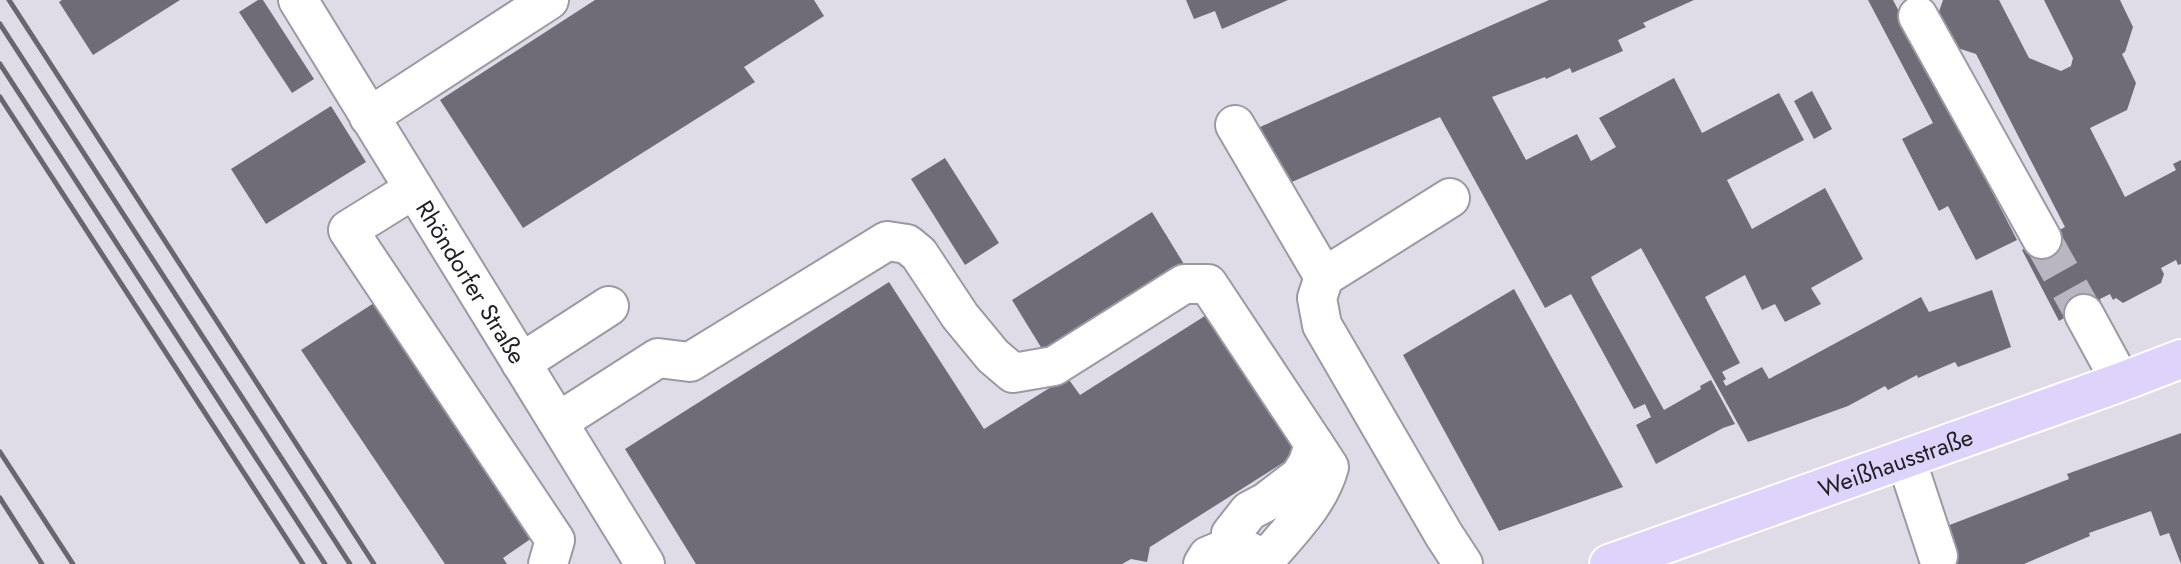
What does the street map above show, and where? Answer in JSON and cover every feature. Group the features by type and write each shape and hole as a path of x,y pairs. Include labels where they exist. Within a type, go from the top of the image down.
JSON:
{"main road":[{"name":"Weißhausstraße","path":"1609,564 2181,359"}],"street":[{"name":"Rhöndorfer Straße","path":"298,0 645,564"},
{"path":"369,117 549,0"},
{"path":"1918,16 2042,239"},
{"path":"1235,125 1324,277"},
{"path":"414,189 348,230 555,540 548,564"},
{"path":"1450,198 1324,277 1317,298 1322,325 1463,564"},
{"path":"558,422 658,358 690,362 887,241 907,244 919,254 960,316 993,356 1013,373 1054,366 1184,284 1208,284 1329,467 1324,486 1304,515 1241,559"},
{"path":"521,363 609,306"},
{"path":"2084,314 2121,382"},
{"path":"1906,459 1938,556"}],"building":[{"path":"180,0 93,55 59,2"},
{"path":"258,0 263,0 314,79 292,93 239,12"},
{"path":"595,0 814,0 824,16 744,67 755,82 523,228 440,100"},
{"path":"1186,0 1288,0 1222,29 1215,11 1194,19"},
{"path":"1549,0 1694,0 1643,23 1646,27 1618,40 1623,51 1572,73 1570,68 1492,97 1526,160 1577,134 1591,161 1616,147 1599,118 1674,78 1702,133 1779,93 1804,140 1727,180 1752,229 1825,188 1863,259 1811,288 1821,304 1785,322 1775,304 1762,310 1745,275 1705,297 1740,363 1722,372 1726,386 1762,367 1769,379 1921,297 1929,312 1992,290 2011,347 1958,367 1955,362 1918,378 1917,375 1888,390 1885,386 1848,406 1748,442 1641,248 1591,277 1593,282 1664,410 1701,389 1700,386 1711,380 1735,424 1656,464 1636,425 1651,417 1645,404 1634,409 1571,294 1545,308 1440,117 1285,185 1260,127"},
{"path":"1868,0 1893,0 2017,240 1976,260 1948,206 1939,211 1902,139 1933,123"},
{"path":"1943,0 1999,0 2029,58 2061,71 2071,66 2073,58 2044,0 2120,0 2133,27 2122,54 2136,83 2127,110 2090,128 2125,197 2176,170 2173,164 2181,160 2181,264 2178,265 2176,260 2161,268 2164,274 2161,283 2123,303 2116,298 2113,300 2110,294 2100,299 2102,305 2072,320 2069,315 2059,321 2022,250 2065,227 1976,54 1942,43 1934,26"},
{"path":"1812,91 1832,129 1814,139 1794,101"},
{"path":"331,106 366,162 266,224 231,169"},
{"path":"945,158 999,243 965,265 911,179"},
{"path":"1152,212 1187,269 1047,357 1012,300"},
{"path":"889,282 984,429 1067,377 1080,395 1208,314 1297,454 1150,547 1147,562 1131,559 1122,564 696,564 625,449"},
{"path":"1514,289 1623,487 1499,531 1403,355"},
{"path":"374,303 532,538 503,558 507,564 445,564 301,350"},
{"path":"2181,433 2181,564 2169,533 2160,536 2151,511 2089,533 2090,536 2024,564 1917,564 1956,550 1947,526 2069,479 2067,474"}],"tunnel":[{"path":"2042,239 2084,314"}],"railway":[{"path":"9,0 374,564"},
{"path":"0,24 350,564"},
{"path":"0,64 325,564"},
{"path":"0,97 303,564"},
{"path":"0,452 73,564"},
{"path":"0,498 42,564"}]}
